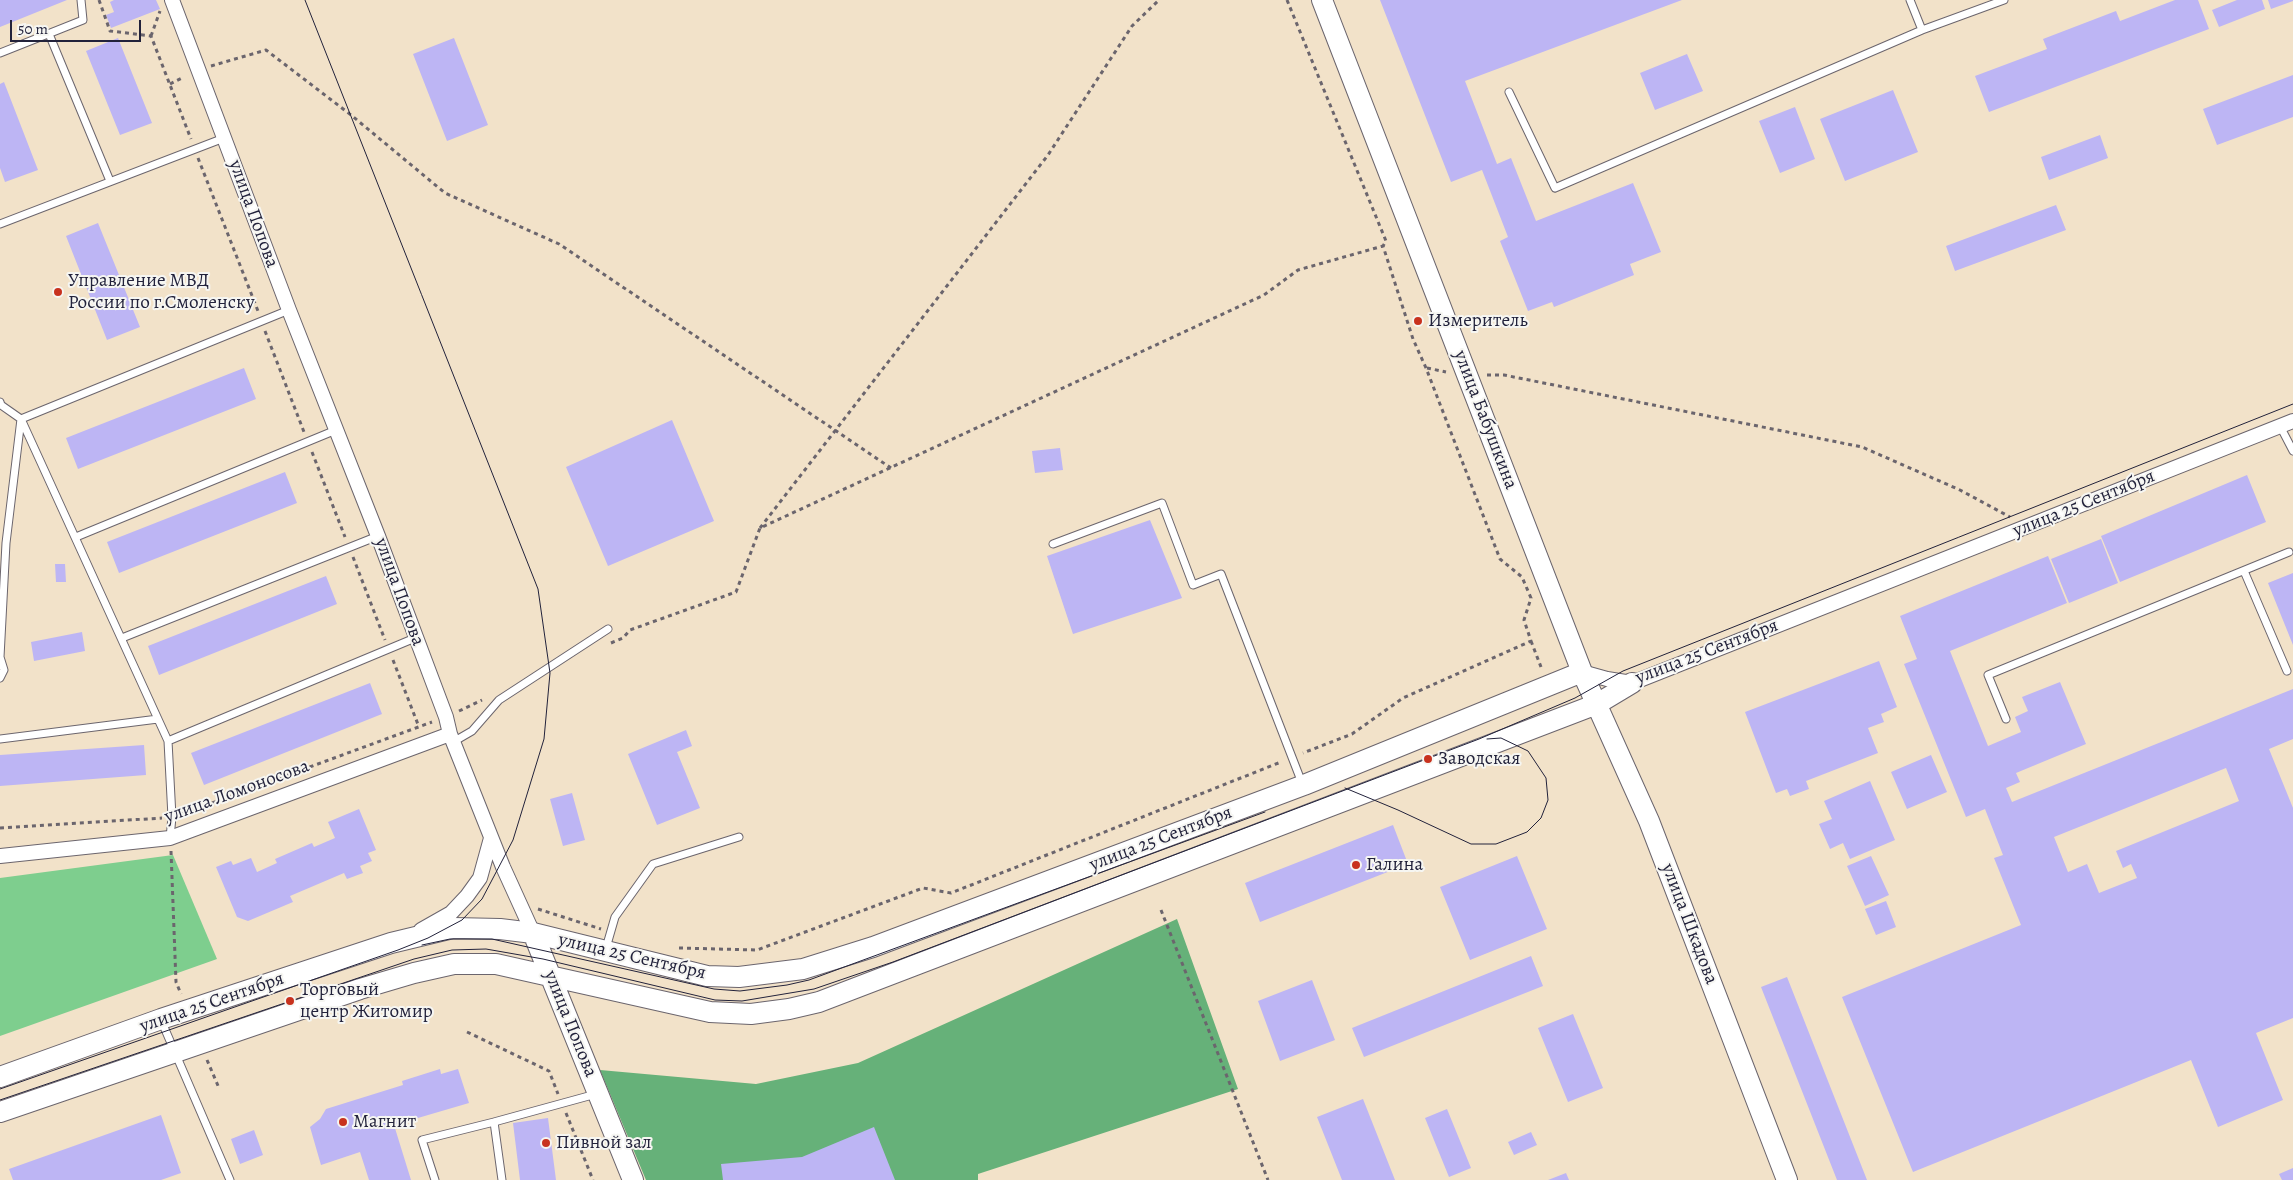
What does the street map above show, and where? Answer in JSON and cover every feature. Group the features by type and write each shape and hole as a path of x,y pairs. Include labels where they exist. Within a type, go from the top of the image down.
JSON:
{"main road":[{"name":"улица Бабушкина","path":"1322,0 1582,672"},
{"name":"улица Шкадова","path":"1582,672 1650,821 1787,1180"},
{"name":"улица 25 Сентября","path":"0,1077 161,1019 391,943 453,928 500,929 608,942 707,976 739,977 803,969 873,947 1304,786 1582,672"},
{"path":"0,1112 360,989 436,967 477,962 496,964 710,1012 751,1014 789,1009 819,1002 1597,704 1632,683"},
{"name":"улица Попова","path":"533,934 633,1180"}],"street":[{"name":"улица Попова","path":"172,0 289,310 378,536 446,717 451,738 533,934"},
{"name":"улица 25 Сентября","path":"1582,672 1632,683 2287,424"},
{"name":"улица Ломоносова","path":"0,856 170,838 451,738"},
{"path":"391,943 428,927 451,913 480,878 492,838"}],"lane":[{"path":"0,54 83,20 80,0"},
{"path":"1910,0 1922,30"},
{"path":"1508,92 1554,188 1922,30 2004,0"},
{"path":"49,34 110,181"},
{"path":"0,224 225,138"},
{"path":"21,419 289,310"},
{"path":"0,402 1,405 21,419 168,741 172,817 170,838"},
{"path":"0,678 4,670 0,657 6,543 21,419"},
{"path":"2287,424 2293,451"},
{"path":"76,537 336,430"},
{"path":"1052,544 1162,503 1193,585 1221,574 1304,786"},
{"path":"122,638 378,536"},
{"path":"2006,719 1988,675 2289,552"},
{"path":"2244,570 2287,671"},
{"path":"451,738 472,731 499,700 608,629"},
{"path":"168,741 416,638"},
{"path":"0,739 158,719"},
{"path":"608,942 615,917 653,864 739,837"},
{"path":"161,1019 230,1180"},
{"path":"435,1180 422,1140 599,1094"},
{"path":"494,1122 502,1180"}],"path":[{"path":"99,0 110,31 151,36"},
{"path":"607,645 623,638 630,630 736,592 760,528 1048,155 1132,26 1158,0"},
{"path":"760,528 1264,295 1298,270 1383,246 1386,241 1287,0"},
{"path":"161,9 151,36 418,726"},
{"path":"170,84 199,69 266,50 351,115 445,193 559,244 891,468"},
{"path":"1383,246 1413,339 1500,559 1522,577 1531,598 1524,620 1541,667"},
{"path":"1426,368 1468,375 1504,374 1862,447 1960,490 2028,526"},
{"path":"669,948 756,950 923,888 951,893 1352,734 1403,698 1531,641"},
{"path":"0,828 172,817 446,717 486,698"},
{"path":"170,838 176,982 188,1011"},
{"path":"535,901 538,909 598,927 608,942"},
{"path":"1162,910 1268,1180"},
{"path":"467,1032 549,1071 593,1180"},
{"path":"200,1043 218,1088"}],"green space":[{"path":"173,855 217,959 0,1036 0,878"},
{"path":"1177,919 1238,1089 978,1174 978,1180 646,1180 600,1070 756,1084 858,1063"}],"building":[{"path":"0,0 67,0 0,27"},
{"path":"114,0 156,0 160,9 111,28 106,15 114,12 110,2"},
{"path":"1380,0 1682,0 1465,81 1497,164 1511,158 1536,221 1633,183 1661,252 1630,264 1634,275 1554,307 1552,302 1528,311 1500,241 1508,237 1482,170 1451,182"},
{"path":"2175,0 2198,0 2209,29 1989,112 1975,76 2047,49 2043,39 2116,11 2120,21"},
{"path":"2237,0 2262,0 2265,9 2219,27 2212,10"},
{"path":"2268,0 2293,0 2293,1 2271,9"},
{"path":"118,38 152,123 120,135 86,51"},
{"path":"454,38 488,125 447,141 413,54"},
{"path":"1687,54 1703,91 1655,110 1640,73"},
{"path":"2293,75 2293,117 2217,145 2203,109"},
{"path":"4,82 38,170 5,182 0,168 0,84"},
{"path":"1893,90 1918,152 1845,181 1820,119"},
{"path":"1795,107 1815,159 1780,173 1759,121"},
{"path":"2100,135 2108,158 2049,180 2041,157"},
{"path":"2056,205 2066,230 1955,271 1946,246"},
{"path":"98,223 140,327 107,340 66,236"},
{"path":"244,368 256,399 78,469 66,438"},
{"path":"672,420 714,521 608,566 566,467"},
{"path":"1060,448 1063,470 1035,473 1032,451"},
{"path":"285,472 297,503 119,573 107,542"},
{"path":"2247,475 2266,522 2120,582 2101,536"},
{"path":"1150,520 1182,598 1073,634 1047,556"},
{"path":"2101,539 2118,583 2069,603 2051,559"},
{"path":"2048,556 2067,603 1950,651 1988,746 2021,732 2015,717 2028,711 2022,697 2060,682 2086,744 2016,773 2020,782 2006,788 2012,802 2293,689 2293,739 2269,749 2293,808 2293,1018 2256,1033 2283,1100 2218,1127 2191,1060 1913,1172 1842,997 2021,925 1994,858 2003,855 1985,809 1966,817 1904,664 1917,659 1900,616","holes":["2226,768 2239,801 2116,851 2123,868 2131,864 2137,878 2099,893 2087,864 2068,872 2054,837"]},
{"path":"55,564 65,564 66,582 56,582"},
{"path":"2293,573 2293,645 2268,583"},
{"path":"326,576 337,604 159,675 148,646"},
{"path":"82,632 85,651 34,661 31,642"},
{"path":"1879,661 1897,707 1881,714 1884,722 1868,728 1878,753 1806,781 1809,789 1790,796 1787,789 1776,793 1745,712"},
{"path":"370,683 382,714 204,785 191,753"},
{"path":"686,730 692,746 677,752 700,808 657,825 628,754"},
{"path":"144,745 146,775 0,786 0,755"},
{"path":"1931,755 1947,792 1907,809 1891,772"},
{"path":"1870,781 1895,840 1850,859 1843,843 1830,849 1819,824 1832,819 1824,801"},
{"path":"572,793 585,840 563,846 550,799"},
{"path":"359,809 376,850 368,853 372,861 360,866 363,873 347,879 344,873 290,896 293,902 248,921 237,917 216,867 231,861 233,865 251,858 257,872 277,863 275,859 312,843 314,847 335,838 328,822"},
{"path":"1393,825 1408,864 1260,922 1245,883"},
{"path":"1517,856 1547,929 1470,960 1440,887"},
{"path":"1871,856 1889,895 1865,906 1847,866"},
{"path":"1886,901 1896,927 1876,935 1865,909"},
{"path":"1531,956 1543,986 1364,1057 1352,1028"},
{"path":"1787,977 1867,1180 1837,1180 1761,987"},
{"path":"1312,980 1335,1040 1280,1061 1258,1001"},
{"path":"1573,1014 1603,1088 1568,1102 1538,1028"},
{"path":"440,1069 441,1074 458,1069 469,1103 394,1125 411,1180 369,1180 360,1152 321,1165 310,1127 320,1119 326,1109 403,1085 402,1081"},
{"path":"1363,1099 1395,1180 1342,1180 1317,1117"},
{"path":"1447,1109 1471,1168 1449,1177 1425,1118"},
{"path":"161,1115 181,1173 161,1180 13,1180 9,1169"},
{"path":"548,1118 556,1180 520,1180 513,1123"},
{"path":"874,1127 895,1180 723,1180 721,1164 802,1157"},
{"path":"254,1130 263,1155 240,1164 231,1139"},
{"path":"1531,1132 1537,1145 1514,1155 1508,1142"},
{"path":"2293,1168 2293,1180 2282,1180 2279,1174"},
{"path":"1566,1173 1569,1180 1548,1180"}],"tram line":[{"path":"0,1089 398,950 428,938 462,920 482,899 513,840 544,739 550,673 538,589 305,0"},
{"path":"0,1100 414,959 452,950 486,949 543,959 715,1000 742,1001 814,989 893,962 1479,739 1575,698 1623,671 2293,404"},
{"path":"1345,788 1471,844 1496,844 1527,832 1541,818 1548,800 1546,778 1528,751 1501,738 1487,739"},
{"path":"422,945 450,939 492,939 714,989 740,991 787,985 809,980 1265,812"}],"place":[{"name":"Управление МВД России по г.Смоленску","path":"58,292"},
{"name":"Измеритель","path":"1418,321"},
{"name":"Заводская","path":"1428,759"},
{"name":"Галина","path":"1356,865"},
{"name":"Торговый центр Житомир","path":"290,1001"},
{"name":"Магнит","path":"343,1122"},
{"name":"Пивной зал","path":"546,1143"}]}
